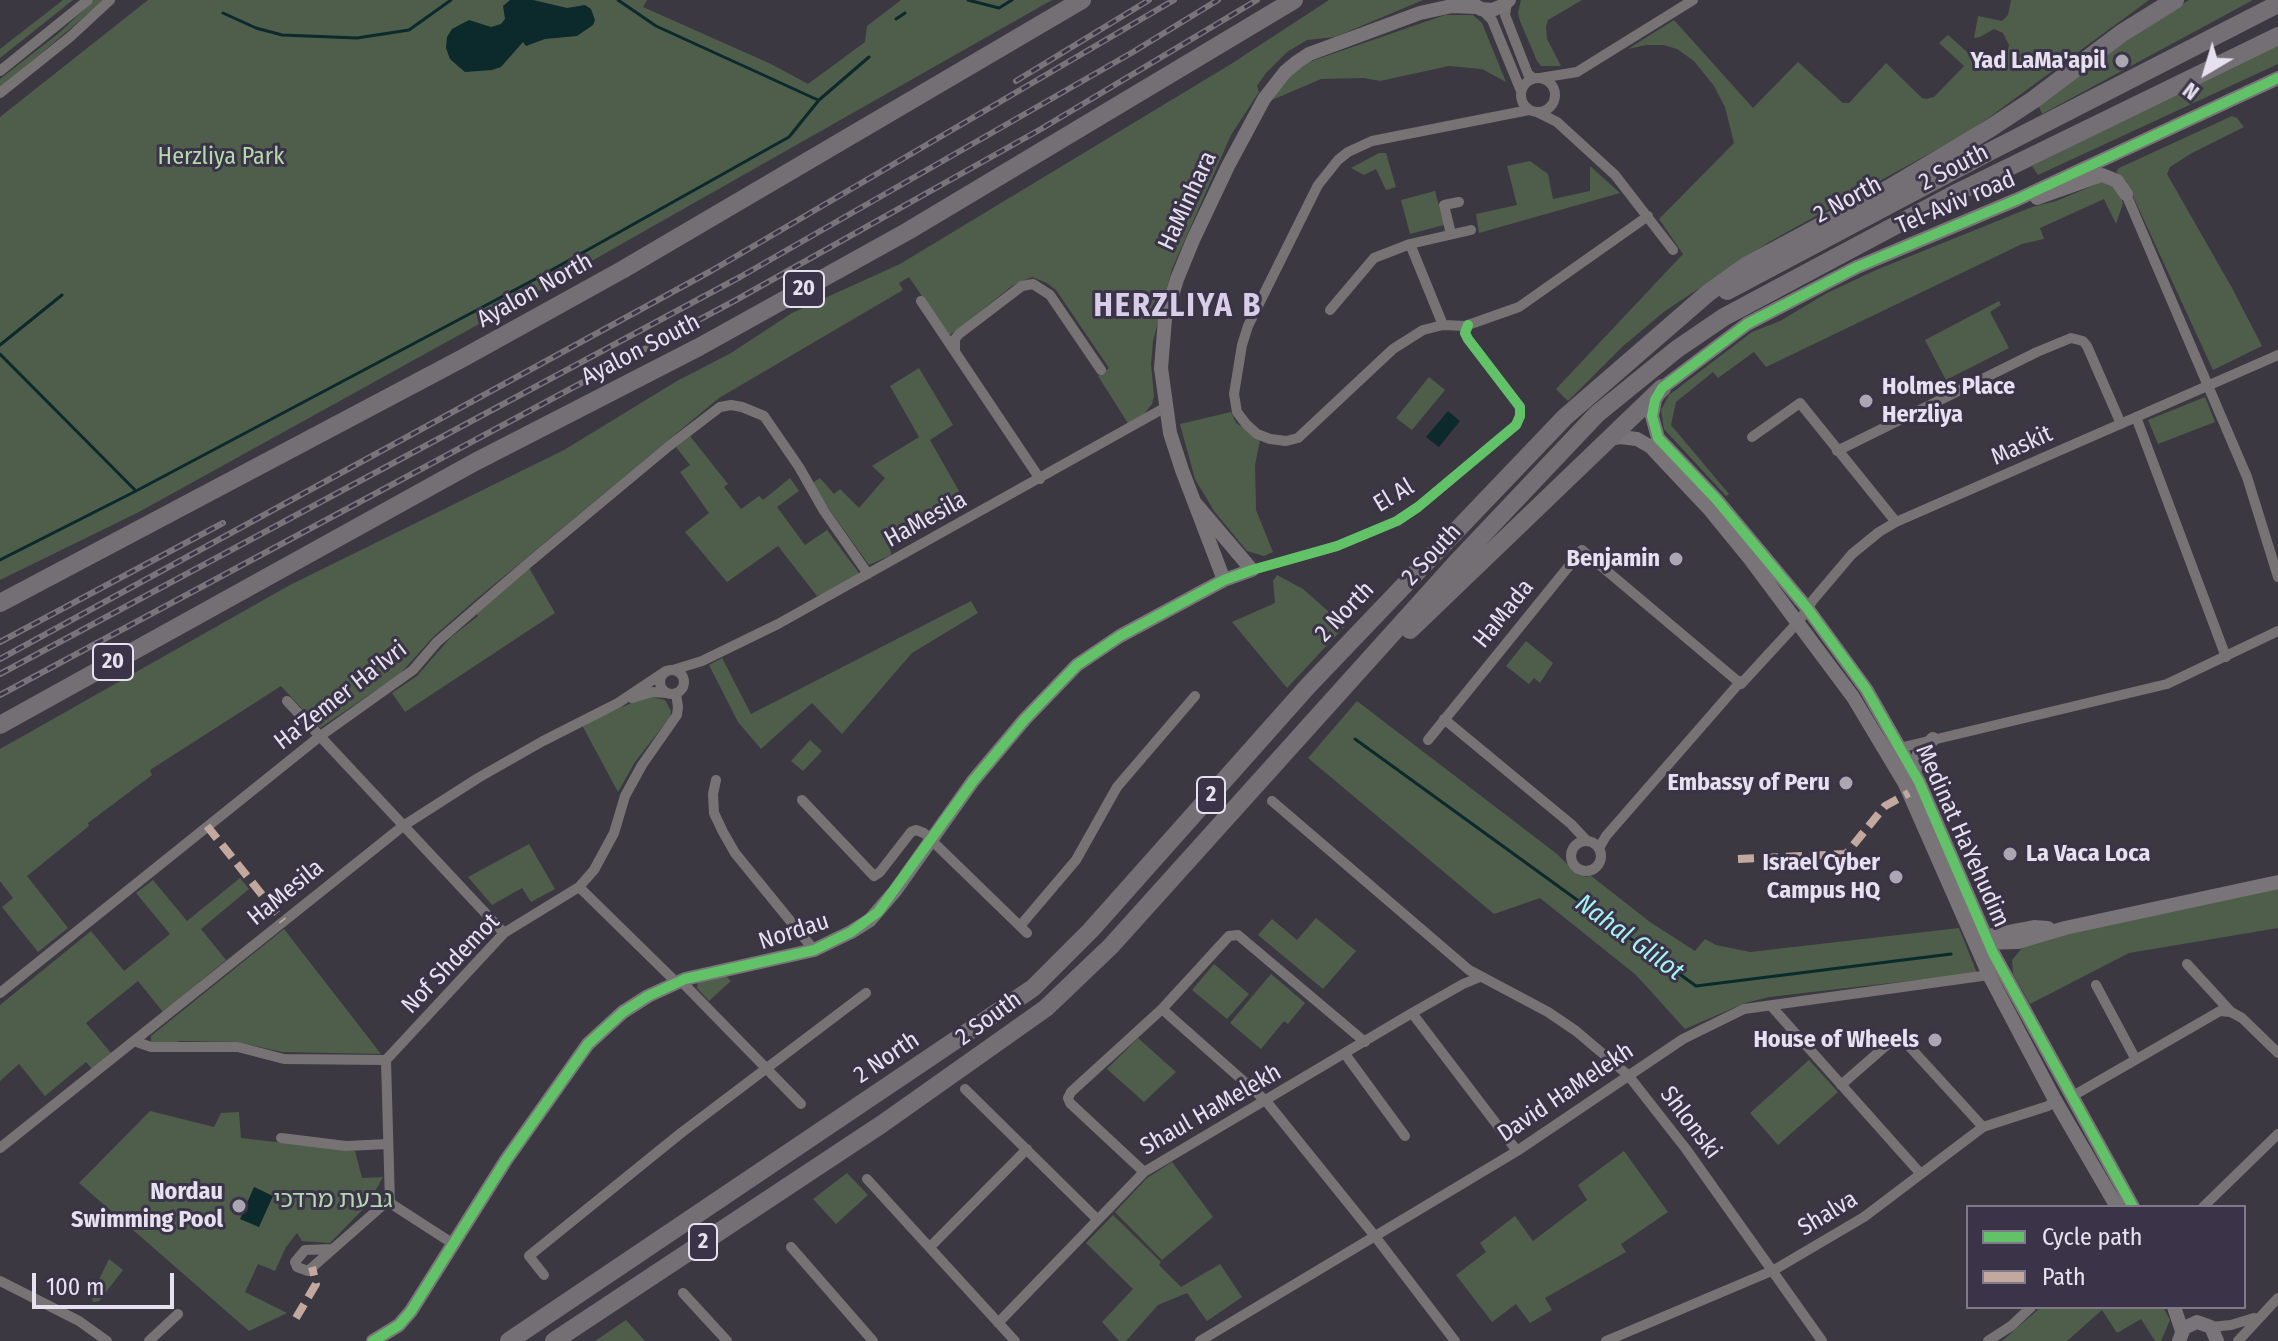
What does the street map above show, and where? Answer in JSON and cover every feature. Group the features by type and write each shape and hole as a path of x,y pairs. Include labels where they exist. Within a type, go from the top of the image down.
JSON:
{"highway":[{"name":"Ayalon North","path":"0,603 449,366 622,270 1082,0"},
{"name":"Ayalon South","path":"0,725 475,462 699,347 852,262 1294,0"},
{"path":"1673,322 1746,266 1873,198 1989,129 2122,33 2175,0"},
{"name":"2 North","path":"509,1341 1033,988 1091,930 1308,686 1565,417 1673,322 1987,153 2278,4"},
{"name":"2 South","path":"554,1341 882,1124 1046,1008 1111,946 1455,564 1597,414 1677,349 1724,317 1958,192 2278,36"},
{"path":"1290,746 1662,388"}],"street":[{"path":"0,71 88,0"},
{"path":"0,93 70,37 110,0"},
{"name":"HaMinhara","path":"1420,13 1439,0"},
{"path":"1497,117 1518,104 1526,82 1577,72 1693,0"},
{"path":"1508,1 1505,15 1528,74 1553,87 1557,113 1571,133"},
{"name":"HaMinhara","path":"1224,580 1182,470 1166,407 1161,368 1163,339 1177,279 1217,188 1264,99 1285,72 1309,54 1420,13 1452,6 1492,10 1508,1"},
{"path":"1475,6 1492,20 1521,94 1533,111 1550,116 1623,183 1673,250"},
{"name":"Tel-Aviv road","path":"1662,388 1747,324 1857,267 2016,200 2278,78"},
{"path":"1554,100 1547,109 1372,141 1348,152 1327,173 1307,207 1248,326 1235,381 1237,412 1257,434 1286,441 1298,438 1393,349 1423,330 1443,325 1468,325 1519,307 1648,216"},
{"path":"2016,200 2057,193 2102,175 2117,181 2126,194 2210,386 2257,504 2278,577"},
{"path":"1451,234 1444,205 1459,202"},
{"path":"1330,310 1374,258 1410,244 1471,230"},
{"path":"1410,244 1443,325"},
{"path":"955,352 955,339 959,334 1022,286 1033,284 1050,295 1101,370"},
{"path":"921,301 1040,479"},
{"name":"El Al","path":"1252,570 1337,546 1397,521 1516,425 1520,407 1468,339 1465,333 1468,325"},
{"path":"1837,451 2071,338 2077,338 2087,346 2121,424"},
{"name":"Maskit","path":"1599,848 1606,836 1852,554 1868,540 1896,522 2278,355"},
{"name":"Medinat HaYehudim","path":"1662,388 1655,400 1652,416 1658,438 1716,499 1800,616 1853,697 1893,750 1914,772 1980,937 1989,975 2063,1099 2132,1205"},
{"path":"1752,437 1800,403 1896,522"},
{"name":"Ha'Zemer Ha'Ivri","path":"0,993 319,737 413,670 437,642 508,581 720,407 742,407 764,416 868,574"},
{"name":"HaMesila","path":"0,1148 403,826 543,741 618,703 670,671 702,661 778,624 1166,407"},
{"path":"2136,417 2226,657"},
{"name":"Medinat HaYehudim","path":"1608,439 1628,437 1651,447 1710,510 1800,616"},
{"name":"HaMinhara","path":"1196,504 1252,570"},
{"name":"HaMada","path":"1428,740 1582,550 1741,684"},
{"name":"Nordau","path":"373,1341 399,1325 411,1311 506,1160 588,1044 623,1012 679,982 814,950 870,920 895,891 973,781 1077,665 1120,636 1224,580 1252,570"},
{"path":"1893,750 2167,684 2278,631"},
{"name":"HaMesila","path":"684,683 702,661"},
{"path":"670,671 680,673 684,683 672,693 661,688 660,680 670,671"},
{"name":"HaMesila","path":"618,703 651,692 672,693"},
{"name":"Nof Shdemot","path":"386,1060 504,933 579,887 594,870 620,818 625,796 642,765 677,715 678,707 672,693"},
{"path":"802,800 874,876 916,830 931,840 1023,930 1076,860 1117,787 1195,696"},
{"path":"287,701 504,933"},
{"path":"1444,719 1571,824 1586,840 1594,842 1601,858 1598,865 1589,871 1578,868 1571,858 1576,844 1586,840"},
{"path":"1914,772 1919,754 1933,739"},
{"name":"Medinat HaYehudim","path":"1893,750 1905,784 1980,937 2005,975 2116,1205"},
{"path":"716,780 714,813 735,853 814,950"},
{"name":"Shlonski","path":"1272,801 1480,977 1548,1012 1628,1075 1686,1149 1822,1341"},
{"path":"2005,975 2006,956 2018,942 2065,928 2278,879"},
{"path":"579,887 801,1104"},
{"path":"1980,937 2034,927 2065,928"},
{"path":"1144,1172 1068,1098 1162,1009 1224,939 1238,935 1365,1042"},
{"path":"1980,937 2018,942"},
{"path":"2187,964 2231,1012 2242,1018 2278,1053"},
{"name":"David HaMelekh","path":"1200,1341 1517,1151 1685,1037 1744,1009 1989,975"},
{"name":"Shaul HaMelekh","path":"998,1323 1144,1172 1412,1013 1480,977"},
{"path":"2096,985 2135,1058"},
{"path":"544,1275 529,1256 681,1133 866,993"},
{"path":"1772,1007 1920,1173"},
{"path":"1162,1009 1266,1101 1374,1235 1452,1340"},
{"name":"Shalva","path":"1606,1341 1774,1270 1864,1217 1983,1127 2048,1106 2220,1011 2231,1012"},
{"path":"1412,1013 1517,1151"},
{"path":"1841,1085 1888,1044 1895,1040 1902,1041 1983,1127"},
{"path":"134,1041 151,1047 238,1047 284,1059 386,1060 390,1203"},
{"path":"1345,1054 1405,1136"},
{"path":"965,1089 1097,1219"},
{"path":"2205,1205 2278,1134"},
{"path":"281,1138 346,1146 388,1144"},
{"path":"930,1247 1027,1149"},
{"path":"867,1179 1015,1341"},
{"path":"333,1249 383,1205 390,1203 455,1245"},
{"path":"791,1247 873,1341"},
{"path":"0,1281 79,1321 107,1341"},
{"path":"683,1293 727,1341"},
{"path":"2238,1341 2278,1298"},
{"path":"1988,1341 2029,1309"},
{"path":"2174,1309 2180,1338"},
{"path":"2194,1309 2211,1330"},
{"path":"149,1341 178,1314"},
{"path":"2180,1338 2193,1323 2211,1330 2260,1316"}],"green space":[{"path":"63,0 73,0 0,58 0,49"},
{"path":"94,0 104,0 0,88 0,79 59,33"},
{"name":"Herzliya Park","path":"148,0 647,0 643,7 771,64 808,84 865,42 867,26 901,0 1052,0 537,292 137,513 0,580 0,117"},
{"path":"1329,0 1423,0 1335,37 1307,40 1287,52 1257,86 1259,92 1231,135 1172,269 1153,341 1151,364 1154,396 1141,418 1129,425 1098,376 1109,368 1056,290 1047,283 1032,277 1012,286 949,336 909,277 899,283 903,290 719,398 479,597 434,636 400,674 320,728 281,686 150,770 152,775 88,823 89,826 27,876 68,928 38,952 2,907 13,898 0,881 0,749 290,585 564,450 677,381 731,353 792,313 900,264 1231,64"},
{"path":"1521,0 1582,0 1548,20 1547,39 1561,66 1541,66 1537,61 1520,21"},
{"path":"2011,0 2149,0 1972,130 1769,242 1665,311 1623,346 1568,401 1556,389 1683,254 1659,219 1734,143 1725,107 1714,86 1694,61 1677,49 1664,45 1628,49 1674,20 1753,108 1798,62 1843,103 1849,103 1886,63 1926,99 1934,97 1964,66 1939,43 1948,35 1984,67 1992,59 2002,69 2005,66 2009,45 2003,33 1994,29 1974,38 1978,16 2002,21 2008,15"},
{"path":"2189,0 2253,0 2042,114 2038,104"},
{"path":"1445,15 1473,15 1482,23 1506,82 1482,69 1449,66 1380,81 1364,78 1321,79 1272,100 1288,77 1309,62"},
{"path":"2278,44 2278,64 2038,175 2032,166"},
{"path":"2232,116 2244,127 2192,153 2170,167 2167,174 2262,346 2213,370 2126,181 2116,172"},
{"path":"1379,153 1386,153 1396,187 1386,190 1376,169 1364,175 1351,168"},
{"path":"1530,161 1548,174 1553,199 1590,191 1590,166 1620,193 1479,233 1476,214 1517,205 1507,166"},
{"path":"2102,182 2117,189 2123,203 2116,224 2104,199 2040,228 2044,239 2022,244 1766,367 1754,352 1718,378 1713,372 1676,402 1671,425 1729,494 1726,496 1664,429 1661,410 1669,395 1752,332 1780,321 1827,293 1876,270"},
{"path":"1435,191 1444,225 1410,234 1401,200"},
{"path":"1999,301 2001,305 1990,312 2009,348 1946,380 1925,340"},
{"path":"919,368 953,425 930,440 968,507 890,547 891,555 869,565 811,484 820,478 834,494 840,489 859,508 885,478 872,466 919,437 890,386"},
{"path":"1429,377 1445,390 1412,430 1396,418"},
{"path":"2205,397 2215,422 2158,444 2148,420"},
{"path":"1231,412 1236,423 1260,440 1255,465 1256,510 1273,552 1264,556 1247,551 1214,511 1195,479 1180,424"},
{"path":"690,436 728,484 724,487 741,509 759,496 763,500 790,478 799,491 777,507 805,545 827,530 859,573 856,579 817,596 778,546 727,582 685,532 709,513 680,472 690,465 676,447"},
{"path":"528,566 555,613 405,712 392,693 417,676 451,637 478,616 475,611"},
{"path":"1277,575 1303,589 1345,626 1287,688 1232,622 1275,603 1273,581"},
{"path":"971,601 978,613 912,653 842,734 812,703 761,749 738,722 709,665 722,658 751,714"},
{"path":"1526,641 1553,663 1540,683 1534,678 1529,684 1506,666"},
{"path":"647,696 665,700 671,711 670,717 635,762 618,792 582,725"},
{"path":"1357,701 1557,854 1578,875 1590,875 1650,922 1695,951 1705,939 1716,945 1750,952 1959,928 1977,973 1769,997 1745,1003 1685,1029 1636,975 1540,898 1494,914 1308,758"},
{"path":"810,740 822,751 803,771 791,761"},
{"path":"529,844 555,889 531,902 522,888 492,905 468,877"},
{"path":"240,878 249,889 201,929 226,960 163,1012 138,981 86,1023 111,1053 92,1069 86,1062 45,1096 19,1064 0,1081 0,1005 91,931 124,971 170,934 136,893 153,880 187,921"},
{"path":"2278,882 2278,928 2129,953 2030,1004 2013,974 2012,960 2026,943"},
{"path":"1316,918 1356,951 1323,989 1258,935 1272,919 1297,940"},
{"path":"284,929 381,1054 282,1052 238,1042 151,1043 151,1036"},
{"path":"1214,964 1249,994 1227,1019 1192,990"},
{"path":"1271,974 1305,1003 1288,1024 1284,1021 1261,1049 1230,1023"},
{"path":"725,975 731,981 709,1001 697,988 698,982"},
{"path":"1138,1038 1176,1072 1144,1102 1107,1069"},
{"path":"1809,1060 1838,1092 1778,1145 1750,1113"},
{"name":"גבעת מרדכי","path":"150,1111 214,1127 221,1113 239,1112 241,1138 355,1151 362,1178 383,1177 368,1204 330,1243 302,1241 297,1233 286,1247 275,1271 258,1264 245,1292 287,1313 249,1331 79,1183"},
{"path":"1624,1151 1668,1212 1621,1244 1626,1252 1545,1298 1552,1310 1530,1323 1516,1304 1492,1322 1456,1275 1486,1252 1480,1243 1515,1216 1533,1241 1587,1200 1578,1185"},
{"path":"1172,1162 1213,1217 1162,1260 1115,1212 1147,1178"},
{"path":"847,1173 868,1195 836,1224 813,1199"},
{"path":"1113,1215 1161,1262 1159,1265 1181,1287 1220,1264 1242,1297 1207,1321 1187,1293 1158,1305 1126,1341 1119,1341 1102,1322 1133,1289 1086,1243"},
{"path":"109,1259 123,1270 99,1301 93,1302 91,1296"},
{"path":"2039,1309 2164,1309 2170,1320 2161,1341 2155,1341 2141,1319 2117,1333 2102,1310 2067,1341 2002,1341"},
{"path":"626,1320 645,1341 595,1341"}],"shaded area":[{"path":"510,0 533,0 567,8 585,5 591,9 595,20 593,25 577,36 545,39 526,46 523,42 501,67 465,72 450,59 446,48 452,29 469,20 491,27 501,24 505,19 503,6"},
{"path":"1448,411 1460,421 1439,447 1426,437"},
{"path":"254,1187 273,1196 259,1227 240,1219"}],"waterway":[{"path":"223,13 256,28 282,35 357,38 409,30 451,0"},
{"path":"618,0 656,26 818,100"},
{"path":"968,0 999,8 1012,0"},
{"path":"896,19 905,13"},
{"path":"0,560 541,276 789,137 819,100 869,57"},
{"path":"0,345 62,295"},
{"path":"0,354 136,491"},
{"name":"Nahal Glilot","path":"1355,739 1696,986 1951,954"}],"railway":[{"path":"1016,81 1149,0"},
{"path":"0,659 711,271 1174,0"},
{"path":"0,674 740,277 1218,0"},
{"path":"0,695 736,300 1041,129 1257,0"},
{"path":"0,642 223,523"}],"marked path":[{"path":"1738,859 1846,854 1885,806 1909,793"},
{"path":"207,826 283,921"},
{"path":"296,1318 316,1284 312,1267"}],"cycle path":[{"path":"2132,1205 1993,953 1919,782 1866,689 1807,608 1716,499 1658,438 1652,416 1655,400 1662,388 1747,324 1857,267 2016,200 2278,78"},
{"path":"373,1341 399,1325 411,1311 506,1160 588,1044 623,1012 685,979 814,950 851,932 878,912 973,781 1025,719 1077,665 1120,636 1224,580 1337,546 1397,521 1516,425 1520,407 1468,339 1465,333 1468,325"}],"place":[{"name":"Yad LaMa'apil","path":"2122,61"},
{"name":"Holmes Place Herzliya","path":"1866,401"},
{"name":"Benjamin","path":"1676,559"},
{"name":"Embassy of Peru","path":"1846,783"},
{"name":"La Vaca Loca","path":"2010,854"},
{"name":"Israel Cyber Campus HQ","path":"1896,877"},
{"name":"House of Wheels","path":"1935,1040"},
{"name":"Nordau Swimming Pool","path":"239,1206"}],"district":[{"name":"HERZLIYA B","path":"1178,307"}]}
